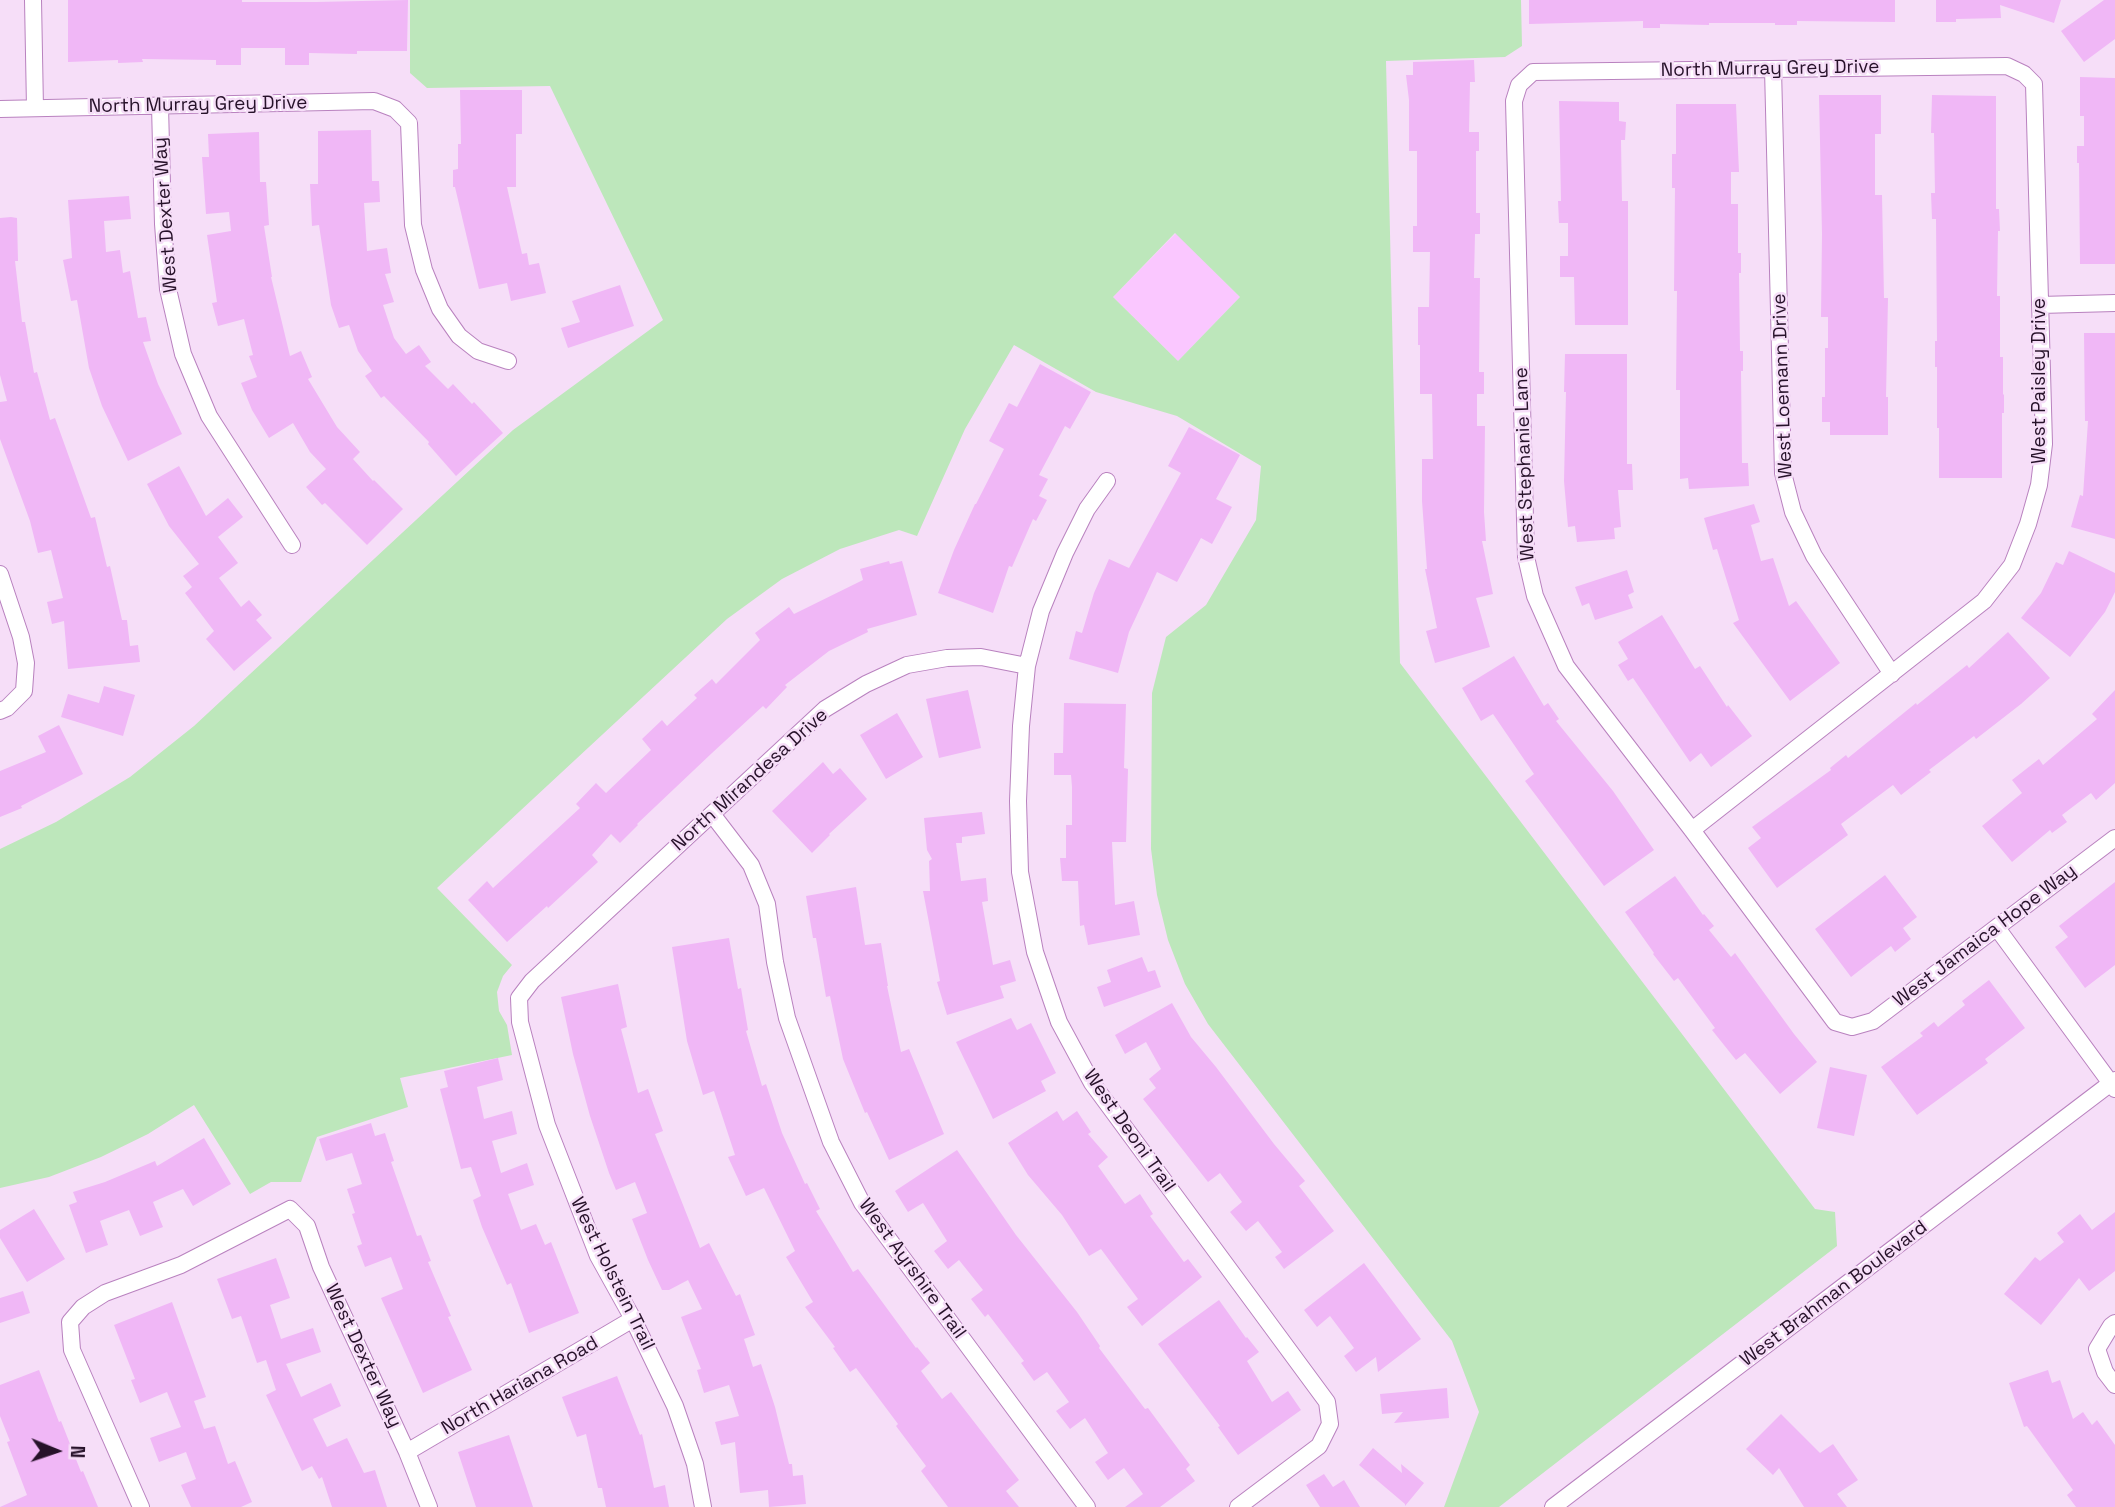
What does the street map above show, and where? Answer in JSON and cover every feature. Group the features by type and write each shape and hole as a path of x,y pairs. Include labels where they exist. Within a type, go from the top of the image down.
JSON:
{"street":[{"path":"33,0 35,108"},
{"name":"North Murray Grey Drive","path":"1519,85 1533,72 2007,66 2024,74"},
{"name":"West Loemann Drive","path":"1773,69 1783,473 1793,512 1814,556 1892,674"},
{"name":"West Paisley Drive","path":"1692,830 1984,601 2012,565 2039,485 2044,444 2034,83 2024,74"},
{"name":"West Stephanie Lane","path":"1519,85 1514,101 1526,557 1535,596 1566,666 1835,1022 1852,1027"},
{"name":"North Murray Grey Drive","path":"0,109 374,101 395,109 409,123 413,225 424,270 440,309 459,336 478,351 508,361"},
{"name":"West Dexter Way","path":"160,106 163,224 168,289 183,354 209,416 292,545"},
{"path":"2040,305 2115,303"},
{"name":"West Deoni Trail","path":"1107,481 1087,509 1065,553 1041,611 1027,666 1018,801 1020,872 1035,952 1059,1022 1092,1083 1327,1402 1330,1424 1319,1446 1240,1506"},
{"path":"0,574 21,637 26,663 24,691 7,708 0,711"},
{"name":"North Mirandesa Drive","path":"519,998 532,981 825,709 866,684 907,665 947,657 981,657 1027,666"},
{"name":"West Ayrshire Trail","path":"712,814 751,865 767,904 775,962 787,1018 831,1142 862,1203 1087,1507"},
{"name":"West Jamaica Hope Way","path":"1852,1027 1872,1021 2115,838"},
{"path":"1997,928 2114,1084"},
{"name":"West Holstein Trail","path":"519,998 520,1022 547,1125 598,1256 633,1319 675,1406 695,1464 704,1507"},
{"name":"West Brahman Boulevard","path":"1553,1507 2114,1084"},
{"name":"West Dexter Way","path":"141,1507 72,1350 71,1322 83,1307 105,1293 181,1265 290,1209 307,1226 321,1266 407,1452 429,1507"},
{"name":"North Hariana Road","path":"407,1452 633,1319"},
{"path":"2115,1323 2097,1349 2105,1372 2115,1385"}],"shaded area":[{"path":"1176,233 1240,297 1178,361 1113,297"}],"green space":[{"path":"410,0 1521,0 1522,46 1505,57 1386,61 1400,663 1815,1209 1835,1212 1837,1246 1499,1507 1444,1507 1479,1412 1452,1341 1208,1024 1185,984 1168,940 1157,895 1151,849 1152,693 1166,637 1206,605 1256,520 1261,466 1177,416 1096,392 1014,345 965,429 917,536 899,530 840,549 782,579 727,619 437,888 512,965 503,976 497,992 499,1011 507,1025 512,1055 400,1078 408,1107 317,1137 301,1182 271,1182 250,1194 194,1105 148,1134 101,1157 49,1177 0,1188 0,849 56,822 130,777 194,726 513,430 663,320 550,86 427,88 410,73","holes":["1175,233 1240,297 1178,361 1113,297"]}],"building":[{"path":"68,0 408,0 407,51 309,53 309,65 285,65 285,48 241,48 241,65 216,65 216,60 68,62"},
{"path":"1529,0 1895,0 1895,22 1797,21 1797,25 1660,24 1660,28 1643,28 1643,21 1529,24"},
{"path":"1936,0 2061,0 2054,23 2000,5 2001,18 1936,22"},
{"path":"2104,0 2115,0 2115,39 2084,62 2061,31"},
{"path":"1474,60 1475,82 1470,82 1469,132 1479,132 1479,151 1476,151 1476,213 1480,213 1480,234 1475,234 1474,278 1480,278 1479,372 1484,372 1484,394 1477,394 1477,426 1485,426 1486,541 1482,541 1493,594 1476,598 1490,647 1435,663 1426,631 1437,628 1425,569 1422,501 1422,459 1433,459 1432,394 1420,394 1418,345 1418,307 1429,307 1430,252 1413,252 1413,226 1417,226 1417,151 1409,151 1406,75 1413,75 1413,62"},
{"path":"2080,77 2115,78 2115,264 2080,264 2077,146 2084,146 2084,116 2080,116"},
{"path":"460,90 522,90 522,134 516,134 516,187 507,187 522,254 527,253 529,265 539,263 546,293 511,301 507,283 479,289 453,187 453,170 458,169 458,144 461,144"},
{"path":"1819,95 1881,95 1881,134 1875,134 1875,195 1882,195 1884,298 1888,298 1888,435 1830,435 1830,422 1822,422 1828,317 1821,317"},
{"path":"1932,95 1996,96 1996,209 1999,209 2000,231 1997,296 2000,296 2000,357 2003,357 2004,395 2002,478 1939,478 1935,367 1936,219 1932,219 1931,193 1935,193 1934,133 1931,133"},
{"path":"1559,101 1619,102 1619,121 1626,122 1625,140 1621,140 1622,201 1628,201 1628,325 1575,325 1574,277 1560,277 1560,256 1568,256 1568,223 1559,223"},
{"path":"1676,104 1736,104 1739,172 1731,172 1731,204 1738,204 1738,253 1741,253 1740,351 1743,351 1742,463 1748,463 1749,486 1689,489 1688,478 1680,479 1680,390 1676,390 1677,291 1674,291 1675,188 1672,188 1672,154 1676,154"},
{"path":"371,130 372,181 379,181 380,202 364,203 367,251 387,248 391,273 385,274 394,302 383,305 394,338 406,354 419,345 431,362 425,366 448,389 453,384 472,404 474,402 503,433 456,476 429,442 384,396 381,398 365,376 372,371 358,351 349,325 339,328 331,305 319,225 312,226 310,184 318,184 318,131"},
{"path":"259,132 260,182 266,182 269,225 264,226 271,277 290,356 301,351 312,377 308,379 337,427 360,452 353,459 403,509 367,545 306,487 326,469 310,452 293,423 269,438 252,410 241,383 257,377 249,356 253,355 244,319 218,326 212,303 217,302 207,235 231,231 229,212 206,214 202,157 209,157 208,134"},
{"path":"129,196 131,219 104,221 106,252 120,250 123,273 130,271 138,318 146,317 151,341 143,342 158,384 182,434 128,461 102,406 89,368 77,300 71,301 63,260 72,258 68,200"},
{"path":"0,218 17,218 18,261 15,261 22,322 25,322 34,373 37,372 50,420 55,418 91,518 95,517 122,620 127,620 130,646 138,645 140,662 68,669 64,621 52,624 47,602 63,598 51,550 38,553 30,521 0,439 0,402 7,401 0,375"},
{"path":"620,285 634,326 568,348 561,328 580,322 572,301"},
{"path":"2084,333 2115,333 2115,539 2071,527 2080,495 2083,496 2088,421 2085,421"},
{"path":"1565,354 1627,354 1627,464 1632,464 1633,490 1618,490 1621,527 1614,528 1615,539 1577,542 1575,526 1568,527 1564,481"},
{"path":"1040,364 1091,392 1070,429 1065,426 1039,475 1048,479 1039,496 1047,500 1036,521 1033,519 1012,567 1009,566 993,613 938,593 975,504 1004,449 989,441 1009,403 1017,407"},
{"path":"1189,427 1240,455 1216,499 1232,507 1212,544 1201,538 1177,582 1157,572 1129,632 1118,673 1069,659 1076,631 1082,633 1094,593 1109,559 1129,568 1181,473 1168,466"},
{"path":"179,466 206,516 228,498 243,517 218,537 238,563 219,578 241,607 249,600 262,615 256,620 272,638 234,671 206,639 214,631 185,593 192,587 183,576 199,564 169,526 147,484"},
{"path":"1754,504 1760,522 1751,525 1761,561 1773,558 1789,606 1796,601 1840,663 1790,701 1733,623 1739,620 1717,549 1713,550 1704,518"},
{"path":"2069,551 2115,573 2115,592 2105,612 2070,657 2021,618 2041,593 2056,562 2063,565"},
{"path":"889,561 890,564 902,561 917,615 867,629 868,632 829,651 785,685 787,687 766,709 763,706 620,843 611,834 592,855 598,862 507,942 468,900 487,881 493,888 580,808 576,804 596,783 606,793 651,750 642,739 662,720 667,726 697,698 694,695 712,679 716,684 760,640 755,633 789,607 794,614 863,580 860,569"},
{"path":"1627,570 1634,592 1628,595 1633,608 1595,620 1589,603 1582,606 1575,587"},
{"path":"1662,615 1695,669 1700,666 1727,707 1728,705 1752,736 1711,767 1701,753 1690,762 1633,678 1628,681 1618,665 1628,659 1618,642"},
{"path":"2008,632 2050,678 2021,704 1976,739 1974,736 1929,770 1931,772 1901,795 1893,785 1841,824 1848,835 1777,888 1748,848 1761,838 1752,827 1831,770 1830,768 1846,755 1848,758 1967,665 1969,668"},
{"path":"1514,656 1544,706 1548,703 1559,719 1556,721 1613,791 1654,850 1604,886 1525,781 1534,774 1493,714 1481,721 1462,688"},
{"path":"104,686 135,695 123,736 61,717 68,694 99,703"},
{"path":"968,690 981,748 939,758 926,699"},
{"path":"2115,690 2115,783 2096,800 2091,793 2062,815 2067,822 2052,833 2050,830 2012,862 1982,826 2022,793 2012,780 2039,759 2043,765 2097,719 2092,714"},
{"path":"1064,703 1126,704 1126,842 1112,842 1115,905 1134,901 1140,935 1088,945 1084,925 1080,926 1078,881 1062,881 1060,858 1066,858 1066,825 1072,825 1072,787 1071,775 1054,775 1054,753 1063,753"},
{"path":"897,713 923,757 886,779 860,735"},
{"path":"59,725 83,774 21,806 22,808 0,817 0,771 46,752 38,736"},
{"path":"823,762 833,774 840,768 867,799 812,853 772,811"},
{"path":"982,812 985,834 962,837 962,843 956,843 961,881 986,878 988,901 982,902 993,965 1010,960 1016,981 1000,986 1004,998 947,1015 937,982 940,981 923,891 930,891 929,861 932,859 927,850 924,818"},
{"path":"1885,875 1917,917 1903,928 1911,939 1895,952 1891,946 1851,977 1815,929"},
{"path":"1675,876 1714,926 1709,930 1731,957 1735,953 1817,1062 1780,1094 1745,1053 1736,1060 1712,1030 1715,1028 1678,978 1674,981 1653,954 1625,912"},
{"path":"2115,882 2115,965 2085,988 2055,947 2068,937 2059,926"},
{"path":"856,887 865,945 881,943 901,1052 909,1049 944,1134 889,1160 867,1112 865,1113 843,1059 830,996 826,997 806,896"},
{"path":"729,938 738,989 741,988 748,1030 746,1031 762,1086 766,1084 782,1133 805,1184 807,1183 820,1209 816,1211 853,1272 858,1269 930,1363 921,1371 942,1399 951,1392 1019,1480 1006,1491 1019,1507 948,1507 921,1471 926,1466 896,1426 898,1424 856,1368 850,1372 805,1307 813,1302 786,1257 795,1251 764,1188 746,1196 728,1157 735,1155 714,1091 703,1095 687,1041 672,947"},
{"path":"1142,957 1148,972 1155,970 1161,987 1104,1007 1097,987 1111,982 1107,970"},
{"path":"1989,980 2025,1028 1985,1059 1988,1063 1917,1115 1881,1067 1923,1036 1920,1033 1934,1022 1938,1027 1965,1005 1962,1001"},
{"path":"618,984 627,1027 621,1029 638,1093 648,1089 663,1131 655,1134 700,1248 709,1243 736,1296 740,1294 755,1335 744,1339 753,1367 761,1364 789,1464 792,1464 793,1476 803,1475 806,1504 769,1507 768,1490 740,1493 735,1442 721,1445 715,1422 739,1416 729,1385 704,1393 697,1370 701,1369 681,1317 702,1309 688,1280 669,1290 662,1290 632,1219 647,1213 635,1182 616,1190 609,1173 573,1054 561,997"},
{"path":"1172,1003 1191,1037 1305,1181 1299,1186 1334,1231 1284,1269 1275,1257 1282,1252 1258,1221 1246,1231 1230,1212 1242,1202 1220,1173 1208,1182 1143,1099 1156,1088 1149,1079 1161,1069 1146,1042 1125,1054 1115,1035"},
{"path":"1011,1018 1017,1030 1031,1023 1056,1073 1041,1081 1046,1091 993,1119 956,1042"},
{"path":"498,1058 503,1080 477,1087 484,1119 512,1111 517,1134 492,1141 501,1173 527,1163 534,1185 508,1194 521,1230 536,1224 545,1245 551,1242 579,1313 529,1333 511,1283 507,1285 482,1227 473,1200 481,1196 471,1167 461,1169 440,1089 448,1087 444,1071"},
{"path":"1830,1067 1867,1075 1854,1136 1817,1128"},
{"path":"1057,1111 1063,1121 1077,1111 1091,1132 1088,1134 1108,1157 1098,1166 1125,1204 1140,1194 1153,1214 1150,1216 1184,1262 1188,1259 1202,1277 1142,1326 1127,1307 1138,1299 1101,1249 1089,1256 1062,1215 1028,1175 1008,1143"},
{"path":"371,1123 375,1136 385,1133 394,1161 391,1162 417,1236 421,1235 431,1261 428,1262 451,1316 448,1317 472,1370 423,1393 381,1298 403,1289 391,1257 365,1267 357,1246 362,1244 347,1189 362,1184 352,1153 326,1161 319,1139"},
{"path":"204,1138 231,1184 193,1206 183,1189 153,1202 163,1227 140,1236 129,1210 100,1221 108,1245 86,1253 69,1205 77,1202 73,1192 155,1161 157,1166"},
{"path":"957,1150 1016,1235 1077,1312 1099,1348 1190,1465 1186,1469 1195,1481 1160,1507 1125,1507 1143,1494 1124,1468 1108,1480 1095,1462 1108,1453 1085,1418 1070,1429 1056,1411 1069,1402 1047,1372 1034,1381 1021,1363 1024,1361 988,1314 985,1317 971,1299 983,1290 959,1260 948,1269 934,1251 947,1241 923,1203 908,1212 895,1191"},
{"path":"34,1209 65,1259 27,1282 0,1238 0,1230"},
{"path":"2115,1212 2115,1271 2089,1291 2079,1278 2041,1325 2004,1294 2035,1257 2040,1261 2064,1242 2057,1233 2080,1214 2092,1230"},
{"path":"276,1258 290,1298 270,1305 281,1339 313,1328 321,1352 286,1364 301,1397 331,1383 341,1406 313,1419 327,1447 347,1438 364,1473 375,1470 387,1507 332,1507 322,1477 319,1479 312,1466 302,1471 266,1395 276,1390 266,1360 257,1363 241,1316 232,1319 217,1279"},
{"path":"1364,1263 1421,1339 1378,1372 1376,1357 1356,1372 1344,1356 1354,1348 1330,1316 1317,1327 1304,1310"},
{"path":"23,1291 30,1313 0,1323 0,1298"},
{"path":"1219,1300 1259,1352 1247,1361 1272,1402 1288,1391 1301,1410 1238,1455 1218,1427 1220,1426 1158,1344"},
{"path":"172,1302 206,1397 194,1401 204,1429 215,1426 228,1464 235,1461 252,1502 241,1507 191,1507 181,1485 196,1479 186,1452 159,1462 150,1438 181,1427 167,1392 140,1403 131,1380 135,1379 114,1325"},
{"path":"39,1370 59,1422 61,1421 98,1507 0,1507 27,1495 0,1416 0,1385"},
{"path":"2048,1370 2052,1383 2060,1380 2073,1419 2083,1412 2092,1425 2097,1420 2115,1445 2115,1507 2076,1507 2067,1495 2073,1490 2027,1426 2024,1427 2009,1383"},
{"path":"617,1376 640,1435 642,1434 654,1488 665,1485 669,1507 606,1507 602,1488 598,1488 586,1434 577,1437 562,1397"},
{"path":"1447,1388 1449,1418 1394,1423 1403,1412 1382,1414 1380,1394"},
{"path":"1781,1414 1820,1453 1833,1444 1858,1480 1837,1494 1847,1507 1804,1507 1779,1468 1773,1475 1746,1449"},
{"path":"509,1435 533,1507 476,1507 458,1452"},
{"path":"1373,1448 1402,1473 1401,1464 1424,1483 1405,1506 1359,1465"},
{"path":"1324,1474 1333,1487 1344,1480 1360,1507 1320,1507 1306,1485"}]}
